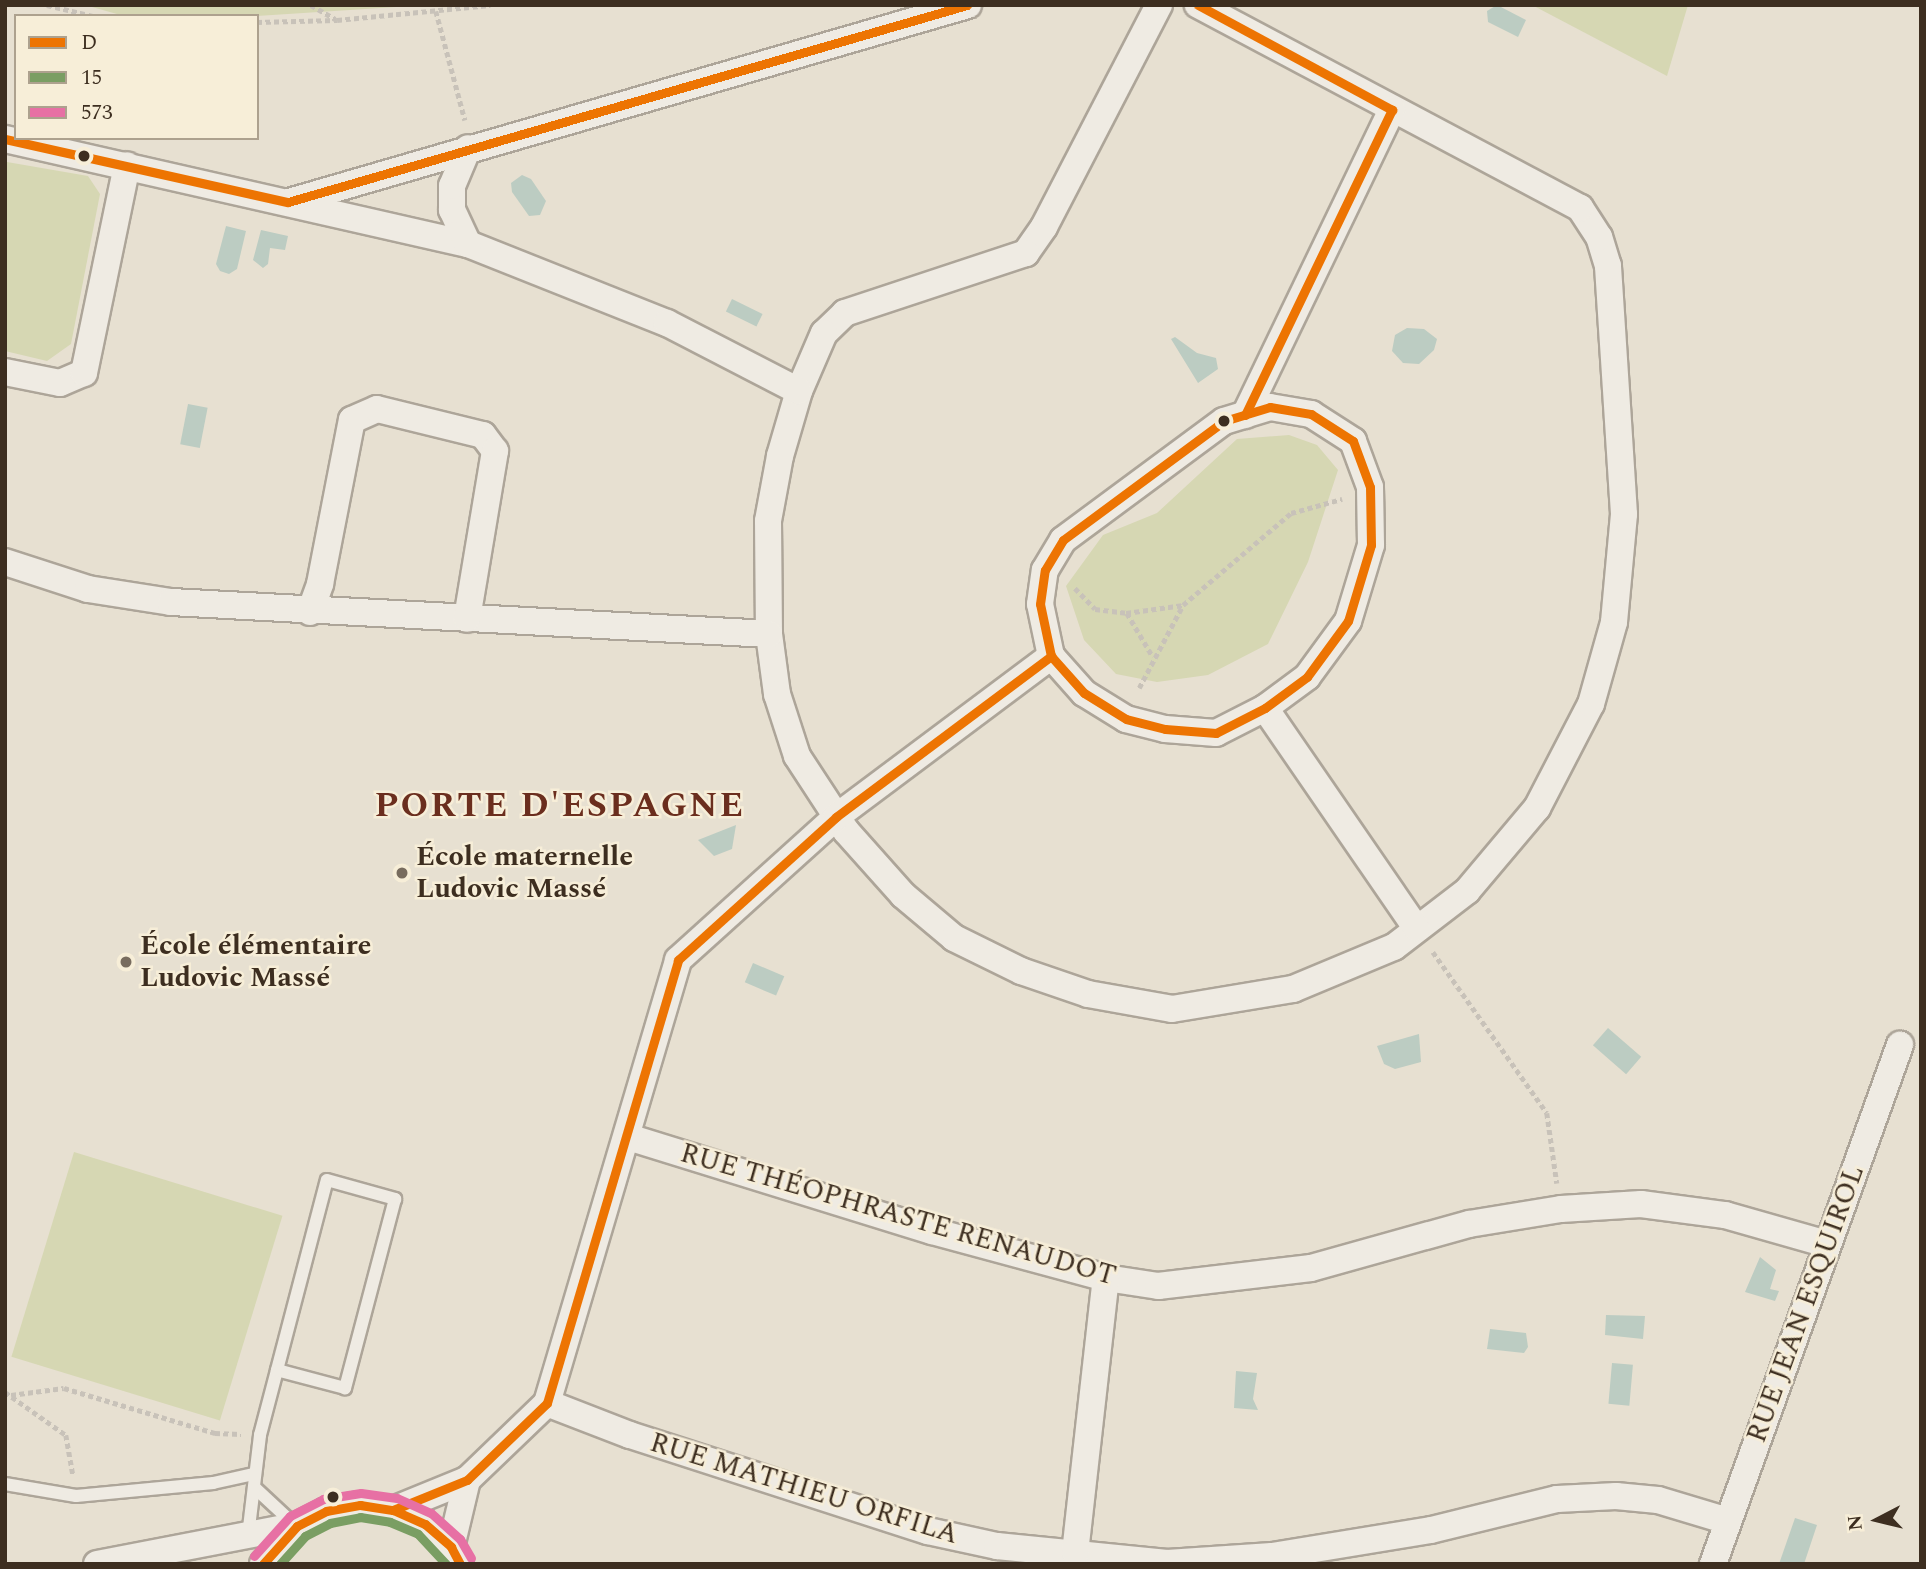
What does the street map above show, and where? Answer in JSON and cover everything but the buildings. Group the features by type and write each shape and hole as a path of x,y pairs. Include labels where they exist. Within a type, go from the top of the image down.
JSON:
{"street":[{"path":"288,202 968,5"},
{"path":"1159,5 1044,227 1026,253 845,313 824,333 799,391 779,456 768,521 769,634 777,694 797,757 836,817 903,895 954,938 1021,971 1088,994 1172,1009 1293,989 1394,947 1467,891 1537,808 1591,704 1614,622 1624,514 1608,266 1600,237 1580,208 1198,5"},
{"path":"1245,415 1392,110"},
{"path":"5,139 468,244 667,323 799,391"},
{"path":"468,148 452,186 452,209 468,244"},
{"path":"5,372 60,383 84,373 127,165"},
{"path":"1269,407 1311,414 1353,441 1370,487 1371,545 1348,621 1307,677 1265,708 1216,733 1139,722 1084,693 1051,656 1040,604 1045,570 1063,540 1224,421 1245,415 1269,407"},
{"path":"310,612 320,584 352,420 377,409 483,435 495,451 467,619"},
{"path":"5,562 88,589 171,601 310,612 769,634"},
{"path":"393,1510 467,1480 547,1403 628,1137 678,960 836,817 1051,656"},
{"path":"1265,708 1416,928"},
{"name":"RUE JEAN ESQUIROL","path":"1713,1564 1900,1045"},
{"name":"RUE THÉOPHRASTE RENAUDOT","path":"628,1137 932,1231 1106,1278 1158,1286 1311,1268 1469,1224 1561,1209 1653,1205 1725,1215 1827,1244"},
{"path":"1075,1553 1106,1278"},
{"name":"RUE MATHIEU ORFILA","path":"547,1403 630,1435 928,1531 997,1546 1167,1563 1272,1556 1431,1530 1557,1499 1616,1496 1658,1500 1728,1521"},
{"path":"456,1556 467,1480"},
{"path":"97,1564 296,1526 326,1511 348,1507 393,1510 425,1524 456,1556"},
{"path":"263,1564 296,1526"},
{"path":"161,1553 202,1564"}],"lane":[{"path":"248,1536 260,1435 277,1370 327,1180 395,1199 345,1388 277,1370"},
{"path":"5,1485 76,1496 213,1483 254,1474"},
{"path":"255,1488 296,1526"}],"path":[{"path":"47,5 85,14"},
{"path":"312,5 337,20"},
{"path":"259,22 337,20 490,5"},
{"path":"436,11 467,129 468,148"},
{"path":"1139,688 1153,657 1183,605 1291,513 1344,498"},
{"path":"1075,589 1095,609 1126,613 1183,605"},
{"path":"1126,613 1153,657"},
{"path":"1416,928 1546,1113 1561,1209"},
{"path":"8,1393 64,1388 215,1433 260,1435"},
{"path":"8,1393 66,1435 76,1496"}],"green space":[{"path":"85,5 427,5 259,16 117,14"},
{"path":"1532,5 1688,5 1667,76"},
{"path":"7,162 88,176 100,194 71,344 47,361 5,351"},
{"path":"1289,435 1317,445 1338,470 1308,562 1268,644 1208,675 1157,682 1116,674 1084,640 1066,586 1103,535 1157,513 1237,439"},
{"path":"74,1152 282,1216 220,1420 11,1357"}],"shaded area":[{"path":"1497,5 1526,20 1518,37 1488,22 1487,11"},
{"path":"522,175 531,179 546,201 540,215 529,216 512,192 511,183"},
{"path":"226,226 246,231 237,269 229,274 220,271 216,264"},
{"path":"261,230 288,236 285,250 270,248 268,264 263,268 253,260"},
{"path":"732,299 763,314 756,326 726,312"},
{"path":"1407,328 1424,329 1437,339 1434,350 1419,364 1403,363 1392,351 1395,335"},
{"path":"1175,337 1197,353 1216,358 1218,369 1198,383 1171,339"},
{"path":"188,404 208,408 200,448 180,444"},
{"path":"736,825 732,849 714,856 698,840"},
{"path":"753,963 784,976 776,996 745,982"},
{"path":"1608,1028 1641,1057 1626,1074 1593,1045"},
{"path":"1419,1034 1421,1062 1395,1069 1384,1064 1377,1046"},
{"path":"1760,1257 1776,1270 1770,1289 1779,1291 1775,1301 1745,1292"},
{"path":"1606,1315 1645,1316 1643,1339 1605,1335"},
{"path":"1490,1329 1526,1333 1528,1347 1524,1353 1487,1349"},
{"path":"1612,1363 1633,1365 1629,1406 1608,1404"},
{"path":"1236,1371 1257,1373 1253,1399 1258,1410 1234,1408"},
{"path":"1795,1518 1817,1525 1804,1564 1779,1564"}],"transit line":[{"name":"D","path":"5,139 288,202 967,5"},
{"name":"D","path":"1198,5 1392,110"},
{"name":"D","path":"1245,415 1392,110"},
{"name":"D","path":"1270,407 1311,414 1353,441 1370,487 1371,545 1348,621 1307,677 1265,708 1216,733 1165,729 1126,719 1084,693 1051,656 1040,604 1045,570 1063,540 1224,421 1270,407"},
{"name":"D","path":"393,1510 467,1480 547,1403 678,960 836,817 1051,656"},
{"name":"573","path":"254,1556 290,1516 323,1499 361,1493 397,1498 431,1513 460,1539 471,1558"},
{"name":"D","path":"263,1564 297,1526 326,1511 360,1505 393,1510 425,1524 451,1547 460,1564"},
{"name":"15","path":"280,1564 305,1536 330,1523 360,1517 390,1522 418,1534 446,1564"}],"place":[{"name":"École maternelle Ludovic Massé","path":"402,873"},
{"name":"École élémentaire Ludovic Massé","path":"126,962"}],"district":[{"name":"PORTE D'ESPAGNE","path":"560,806"}]}
